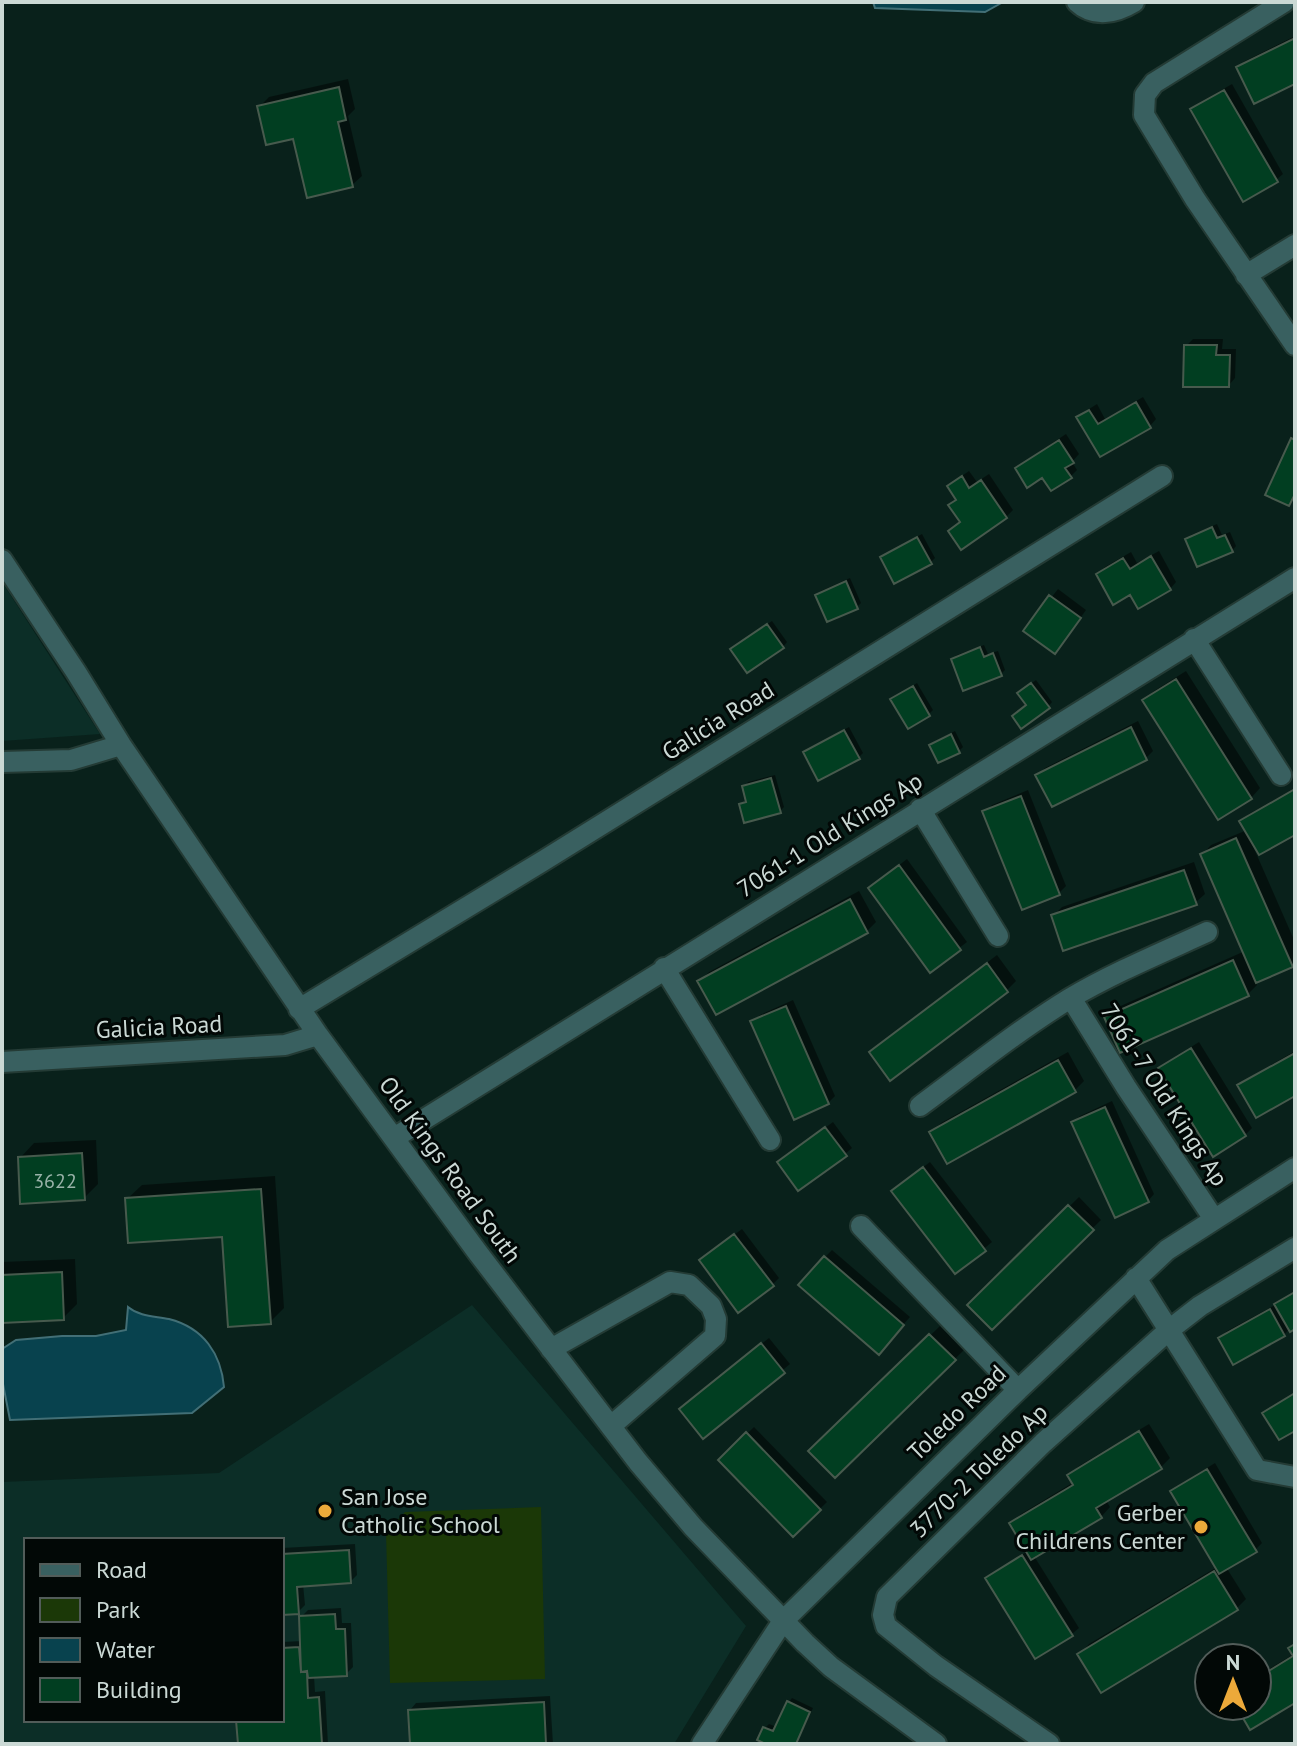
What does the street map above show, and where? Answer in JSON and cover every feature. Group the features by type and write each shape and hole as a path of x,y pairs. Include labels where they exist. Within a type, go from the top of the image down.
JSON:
{"street":[{"path":"1077,2 1082,7 1106,14 1134,2"},
{"path":"1284,2 1154,83 1145,95 1144,115 1195,199 1295,345"},
{"path":"1246,275 1295,245"},
{"name":"Galicia Road","path":"299,1009 1162,476"},
{"name":"Old Kings Road South","path":"2,560 121,745 299,1009 611,1426 693,1527 783,1621 831,1667 936,1744"},
{"name":"7061-1 Old Kings Ap","path":"394,1138 1295,578"},
{"path":"1194,639 1281,775"},
{"path":"2,762 71,760 121,745"},
{"path":"920,809 998,936"},
{"path":"920,1106 1071,998 1207,932"},
{"path":"664,968 770,1140"},
{"name":"7061-7 Old Kings Ap","path":"1071,998 1214,1219"},
{"name":"Galicia Road","path":"2,1062 285,1045 318,1035"},
{"name":"Toledo Road","path":"702,1744 783,1621 1018,1390 1167,1250 1295,1168"},
{"path":"861,1226 1018,1390"},
{"name":"3770-2 Toledo Ap","path":"1049,1744 949,1675 886,1626 883,1615 887,1597 1043,1443 1169,1330 1200,1306 1295,1248"},
{"path":"1136,1278 1257,1470 1295,1477"},
{"path":"551,1349 670,1282 689,1285 711,1306 716,1319 715,1336 611,1426"}],"shaded area":[{"path":"2,582 100,734 2,741"},
{"name":"San Jose Catholic School","path":"472,1305 746,1626 674,1744 2,1744 2,1482 219,1473"}],"green space":[{"path":"541,1507 545,1679 390,1683 386,1532 405,1512"}],"water":[{"path":"873,2 1003,2 985,12 875,8"},
{"path":"128,1307 181,1323 201,1336 215,1353 224,1387 192,1413 10,1420 2,1379 2,1349 16,1340 96,1336 126,1330"}],"building":[{"path":"1295,38 1295,84 1254,104 1236,67"},
{"path":"339,87 346,120 338,122 353,187 307,198 293,139 266,145 257,106"},
{"path":"1224,90 1278,182 1243,202 1190,109"},
{"path":"1184,345 1217,345 1216,355 1230,355 1229,387 1183,387"},
{"path":"1136,402 1151,428 1100,457 1076,417 1089,410 1098,424"},
{"path":"1291,438 1295,440 1295,494 1289,506 1265,495"},
{"path":"1059,440 1074,463 1065,468 1072,478 1051,491 1042,478 1027,488 1015,468"},
{"path":"962,476 969,488 981,480 1007,518 961,550 948,531 960,522 948,505 956,500 947,486"},
{"path":"1212,527 1217,538 1225,535 1233,552 1197,567 1185,539"},
{"path":"917,537 932,564 894,584 880,557"},
{"path":"1151,556 1171,590 1138,609 1130,595 1113,605 1096,574 1123,558 1130,569"},
{"path":"846,581 858,609 827,622 815,595"},
{"path":"1049,595 1081,618 1055,654 1023,631"},
{"path":"767,624 784,648 747,673 730,649"},
{"path":"980,647 984,657 993,653 1002,676 963,691 951,659"},
{"path":"1176,679 1252,799 1218,820 1142,700"},
{"path":"1031,683 1050,708 1021,729 1012,716 1026,705 1017,693"},
{"path":"913,686 930,716 908,729 890,699"},
{"path":"1131,727 1147,760 1052,807 1035,775"},
{"path":"844,730 860,759 818,781 803,752"},
{"path":"951,734 960,753 938,763 929,745"},
{"path":"771,778 781,813 744,823 739,804 746,802 742,786"},
{"path":"1295,789 1295,835 1259,855 1239,821"},
{"path":"1021,796 1060,895 1022,910 982,811"},
{"path":"1236,838 1293,967 1256,983 1200,854"},
{"path":"899,865 961,950 930,973 868,888"},
{"path":"1184,870 1197,905 1063,951 1051,915"},
{"path":"850,899 868,933 716,1015 697,981"},
{"path":"1233,960 1249,996 1120,1053 1104,1017"},
{"path":"987,963 1008,992 890,1081 869,1052"},
{"path":"786,1006 829,1104 794,1120 750,1021"},
{"path":"1191,1048 1246,1136 1213,1157 1158,1068"},
{"path":"1295,1053 1295,1096 1256,1118 1237,1085"},
{"path":"1058,1060 1076,1092 947,1164 929,1132"},
{"path":"1105,1107 1149,1202 1115,1218 1071,1122"},
{"path":"825,1127 847,1156 798,1191 777,1162"},
{"path":"82,1153 85,1200 20,1204 18,1157"},
{"path":"923,1167 986,1251 955,1274 891,1191"},
{"path":"261,1189 271,1324 228,1327 222,1237 128,1243 125,1198"},
{"path":"1068,1205 1094,1230 992,1330 967,1305"},
{"path":"734,1234 774,1286 738,1313 699,1260"},
{"path":"824,1256 904,1325 879,1355 798,1285"},
{"path":"62,1272 64,1320 2,1323 2,1275"},
{"path":"1295,1292 1295,1329 1290,1332 1274,1304"},
{"path":"1270,1309 1285,1336 1233,1365 1218,1338"},
{"path":"929,1334 956,1360 835,1478 808,1451"},
{"path":"761,1343 785,1373 703,1439 679,1409"},
{"path":"1295,1393 1295,1431 1279,1440 1262,1413"},
{"path":"1139,1431 1162,1469 1096,1508 1102,1518 1031,1560 1009,1523 1073,1485 1067,1475"},
{"path":"746,1432 821,1510 793,1537 718,1460"},
{"path":"1207,1469 1257,1552 1219,1574 1170,1491"},
{"path":"349,1550 351,1583 297,1587 299,1614 284,1615 284,1554"},
{"path":"1022,1555 1073,1636 1035,1659 985,1578"},
{"path":"1214,1571 1238,1610 1101,1693 1077,1654"},
{"path":"335,1614 336,1629 345,1629 347,1676 308,1678 307,1671 301,1672 299,1616"},
{"path":"1295,1644 1295,1703 1273,1716 1273,1668 1293,1656 1288,1648"},
{"path":"299,1647 301,1672 307,1672 308,1698 319,1697 322,1744 238,1744 236,1722 284,1722 284,1648"},
{"path":"787,1701 810,1712 796,1744 766,1744 757,1740 763,1727 773,1731"},
{"path":"544,1702 546,1744 410,1744 408,1710"},
{"path":"1245,1722 1263,1722 1250,1730"}],"place":[{"name":"San Jose Catholic School","path":"325,1511"},
{"name":"Gerber Childrens Center","path":"1201,1527"}]}
